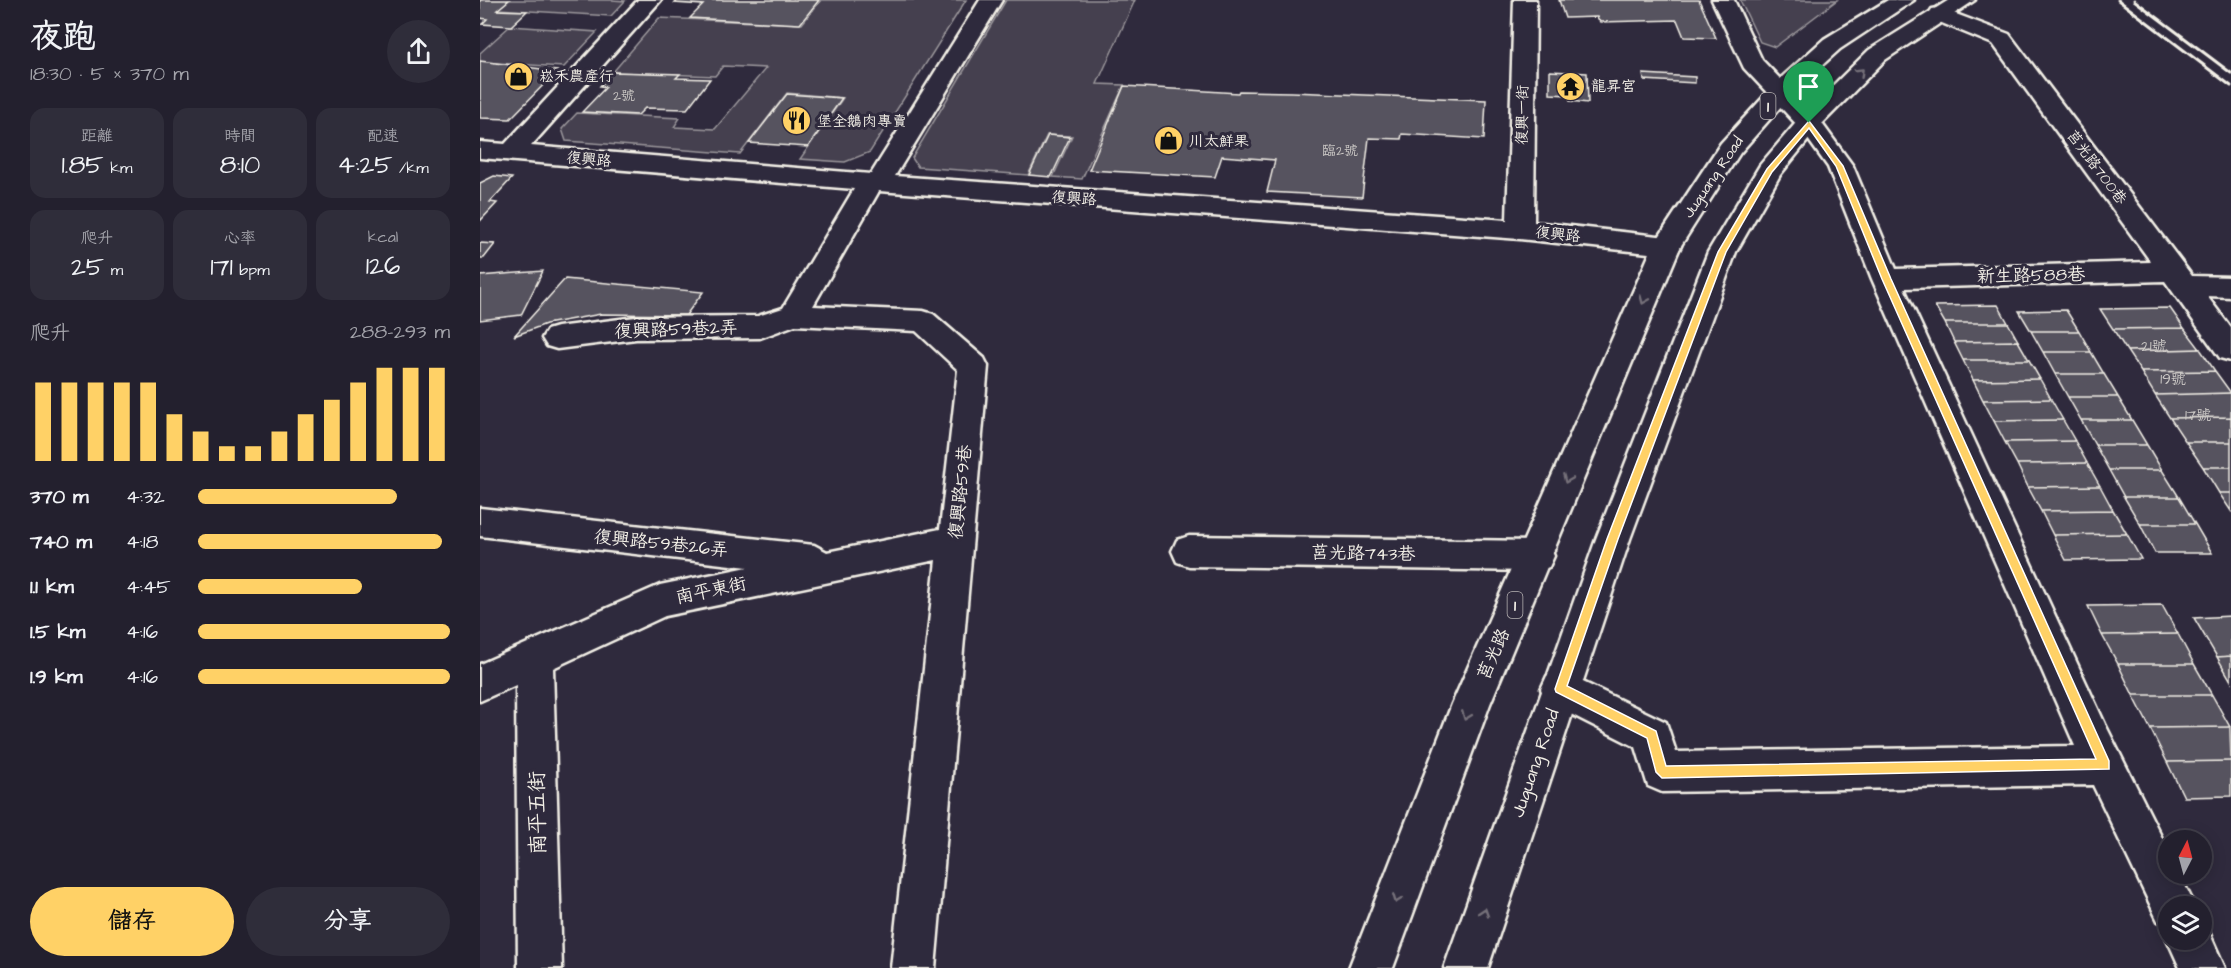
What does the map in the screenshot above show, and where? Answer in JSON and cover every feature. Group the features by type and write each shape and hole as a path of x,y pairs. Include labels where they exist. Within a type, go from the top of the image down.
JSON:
{"street":[{"path":"512,152 650,0"},
{"path":"793,315 991,0"},
{"name":"復興一街","path":"1520,230 1525,0"},
{"path":"1723,0 1752,63 1809,123 1840,166 1887,279 2105,765 2168,896"},
{"name":"Juguang Road","path":"1667,246 1730,148 1779,93 1832,44 1903,0"},
{"name":"Juguang Road","path":"1466,968 1612,539 1722,252 1769,171 1809,123 1877,55 1952,7"},
{"name":"莒光路700巷","path":"1952,7 2001,39 2231,351"},
{"name":"復興路","path":"480,150 874,183 1520,230 1667,246"},
{"name":"莒光路","path":"1371,968 1471,704 1537,556 1667,246"},
{"name":"新生路588巷","path":"1887,279 2179,279 2231,287"},
{"name":"復興路59巷2弄","path":"557,338 636,328 760,327 793,315"},
{"name":"復興路59巷","path":"793,315 923,321 973,366 913,968"},
{"name":"復興路59巷26弄","path":"480,522 843,563"},
{"name":"南平東街","path":"480,683 660,601 955,541"},
{"name":"莒光路743巷","path":"1189,551 1537,556"},
{"name":"南平五街","path":"534,659 540,968"},
{"path":"1560,689 1652,735 1662,772 2105,765"},
{"path":"2194,950 2203,968"}],"shaded area":[{"path":"509,0 625,1 611,16 498,9"},
{"path":"821,0 966,0 870,152 845,162 800,159 843,98 787,93 740,154 566,141 562,129 577,113 680,118 674,127 715,129 766,68 723,66 715,76 613,72 659,18 802,24"},
{"path":"1006,0 1135,0 1097,84 1124,85 1082,179 1053,177 1072,136 1047,135 1028,175 918,167 912,158"},
{"path":"1740,0 1837,0 1775,47 1760,42"},
{"path":"510,26 597,32 564,67 480,62 480,53"}],"building":[{"path":"480,0 509,0 497,10 527,11 511,26 482,24 487,19 480,18"},
{"path":"678,0 819,0 800,24 690,18 703,5 675,3"},
{"path":"1559,0 1699,0 1716,38 1684,37 1677,20 1600,22 1597,17 1565,18"},
{"path":"480,61 557,71 510,119 480,118"},
{"path":"1550,71 1587,73 1588,103 1570,101 1569,95 1550,94"},
{"path":"613,72 680,74 676,78 710,79 687,109 645,108 638,115 582,112 606,87 600,86"},
{"path":"1643,74 1695,77 1695,83 1644,80"},
{"path":"1124,86 1238,93 1239,91 1292,92 1486,100 1484,139 1402,134 1401,139 1369,138 1362,197 1267,192 1275,160 1222,156 1215,177 1089,170"},
{"path":"787,94 842,98 808,147 749,143"},
{"path":"1048,135 1070,137 1051,177 1029,175"},
{"path":"494,176 512,178 490,202 497,203 480,221 480,183"},
{"path":"480,243 495,244 484,258 480,258"},
{"path":"543,271 521,315 480,320 480,276"},
{"path":"565,279 703,292 686,315 601,314 546,324 514,336"},
{"path":"1998,305 2008,323 1945,323 1935,306"},
{"path":"2170,308 2184,328 2113,329 2100,309"},
{"path":"2066,310 2079,331 2031,331 2019,311"},
{"path":"1945,323 2008,323 2018,341 1954,342"},
{"path":"2184,328 2200,349 2127,351 2113,329"},
{"path":"2031,331 2079,331 2091,352 2043,352"},
{"path":"2018,341 2029,360 1963,360 1954,342"},
{"path":"2200,349 2215,371 2141,372 2127,351"},
{"path":"2043,352 2091,352 2104,374 2055,374"},
{"path":"1963,360 2029,360 2040,379 1973,380"},
{"path":"2215,371 2231,393 2155,395 2141,372"},
{"path":"2055,374 2104,374 2118,397 2068,397"},
{"path":"2040,379 2051,399 1983,400 1973,380"},
{"path":"2231,393 2231,417 2170,418 2155,395"},
{"path":"2068,397 2118,397 2132,420 2081,420"},
{"path":"2051,399 2063,420 1994,421 1983,400"},
{"path":"2231,417 2231,442 2186,442 2170,418"},
{"path":"2063,420 2075,441 2005,442 1994,421"},
{"path":"2081,420 2132,420 2147,445 2095,445"},
{"path":"2075,441 2087,463 2017,464 2005,442"},
{"path":"2186,442 2231,442 2231,467 2203,467"},
{"path":"2095,445 2147,445 2162,470 2109,470"},
{"path":"2087,463 2100,486 2028,487 2017,464"},
{"path":"2203,467 2231,467 2231,493 2219,493"},
{"path":"2109,470 2162,470 2179,497 2124,497"},
{"path":"2100,486 2113,510 2041,511 2028,487"},
{"path":"2219,493 2231,493 2231,511"},
{"path":"2124,497 2179,497 2195,524 2140,524"},
{"path":"2113,510 2127,534 2053,535 2041,511"},
{"path":"2140,524 2195,524 2212,553 2155,553"},
{"path":"2127,534 2141,559 2066,560 2053,535"},
{"path":"2162,605 2178,634 2102,635 2088,606"},
{"path":"2231,616 2231,656 2217,657 2194,618"},
{"path":"2178,634 2194,664 2118,664 2102,635"},
{"path":"2231,656 2231,681 2217,657"},
{"path":"2118,664 2194,664 2212,695 2133,695"},
{"path":"2133,695 2212,695 2230,727 2150,728"},
{"path":"2230,727 2231,761 2167,762 2150,728"},
{"path":"2231,761 2231,796 2184,797 2167,762"}],"railway":[{"path":"2118,0 2231,86"},
{"path":"2134,0 2231,73"}],"place":[{"name":"崧禾農產行","path":"518,76"},
{"name":"龍昇宮","path":"1570,86"},
{"name":"堡全鵝肉專賣","path":"796,121"},
{"name":"川太鮮果","path":"1168,141"}],"route":[{"path":"1809,123 1840,166 1887,279 2105,765 1662,772 1652,735 1560,689 1612,539 1722,252 1769,171 1809,123"}]}
